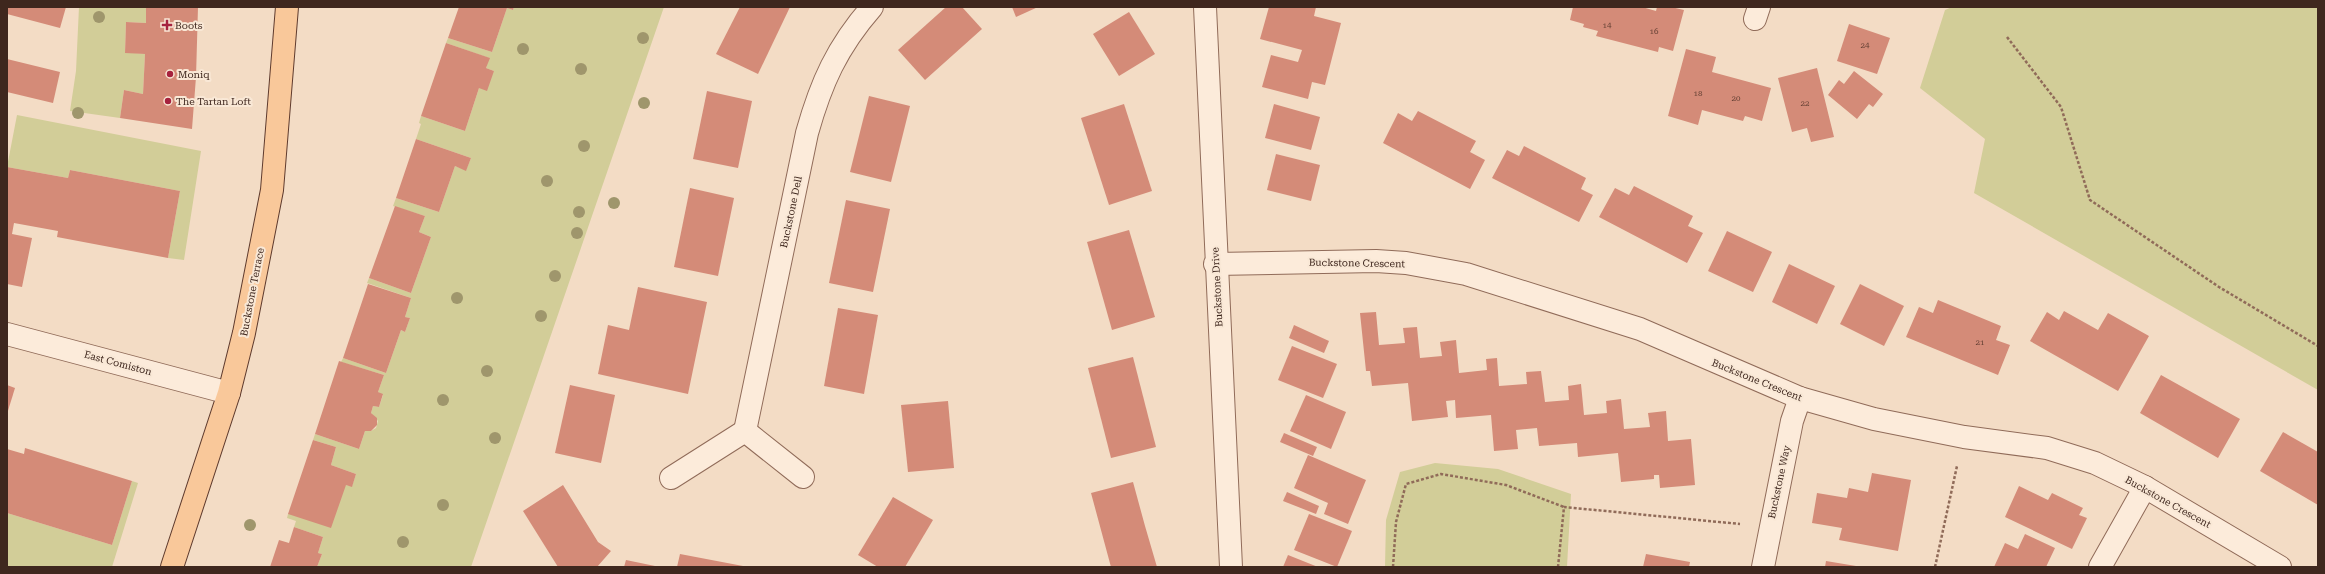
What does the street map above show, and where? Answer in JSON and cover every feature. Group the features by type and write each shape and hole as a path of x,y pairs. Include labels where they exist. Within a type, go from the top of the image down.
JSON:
{"main road":[{"name":"Buckstone Terrace","path":"172,567 229,393 244,333 272,190 287,7"}],"street":[{"name":"Buckstone Dell","path":"745,431 807,133 815,105 822,82 836,55 852,29 872,7"},
{"name":"Buckstone Drive","path":"1205,7 1215,264 1231,567"},
{"name":"Buckstone Crescent","path":"1215,264 1376,261 1406,263 1466,274 1640,329 1800,398 1874,419 1964,437 2047,448 2095,463 2145,487 2280,567"},
{"name":"East Comiston","path":"7,334 229,393"},
{"name":"Buckstone Way","path":"1763,567 1792,421 1800,398"},
{"path":"670,478 745,431 803,477"},
{"path":"2100,567 2145,487"}],"path":[{"path":"2007,37 2061,107 2090,200 2219,287 2318,346"},
{"path":"1935,567 1964,437"},
{"path":"1393,567 1396,522 1406,484 1441,474 1506,485 1564,507 1770,527"},
{"path":"1558,567 1564,507"}],"shaded area":[{"path":"79,7 146,7 146,23 126,22 125,52 145,54 143,94 124,90 120,118 70,111 76,71"},
{"path":"514,7 664,7 471,567 317,567 322,554 318,553 323,537 294,527 296,521 287,518 288,514 346,485 352,486 356,474 331,465 336,447 313,440 315,434 359,449 365,431 371,431 376,428 378,421 371,413 373,406 379,407 383,395 378,392 384,375 341,362 343,358 386,373 401,330 405,332 410,318 405,317 411,298 367,283 369,278 411,293 431,237 419,232 425,216 393,206 396,198 439,212 455,166 466,170 471,158 416,139 421,124 419,123 421,116 465,131 479,88 494,71 486,68 489,58 446,43 448,38 492,52 507,8 513,10"},
{"path":"1952,7 2318,7 2318,390 1974,193 1985,139 1920,88 1945,10"},
{"path":"17,115 201,151 184,260 168,258 180,191 70,170 68,178 7,167"},
{"path":"1435,463 1498,469 1571,494 1567,567 1385,567 1386,520 1400,472"},
{"path":"132,481 138,483 112,567 7,567 7,513 112,545"}],"building":[{"path":"7,7 66,7 60,28 7,14"},
{"path":"146,7 198,7 196,77 192,129 120,118 124,90 143,94 145,54 125,53 126,22 146,23"},
{"path":"459,7 514,7 513,10 507,8 492,52 448,38"},
{"path":"740,7 790,7 758,74 716,54"},
{"path":"946,7 962,7 982,29 925,80 898,50"},
{"path":"1012,7 1038,7 1016,17"},
{"path":"1269,7 1316,7 1314,16 1341,23 1325,85 1312,82 1308,99 1262,87 1271,55 1298,62 1302,50 1260,39"},
{"path":"1573,7 1642,7 1656,11 1657,7 1671,7 1684,10 1673,51 1659,47 1658,52 1596,36 1598,31 1583,27 1584,24 1570,20"},
{"path":"1129,12 1155,54 1119,76 1093,34"},
{"path":"1849,24 1890,38 1877,74 1837,61"},
{"path":"446,43 490,58 486,68 494,71 487,91 479,88 465,131 421,116"},
{"path":"1686,49 1716,57 1712,72 1771,88 1762,121 1745,116 1743,121 1702,110 1698,125 1668,116"},
{"path":"7,59 60,72 53,103 7,92"},
{"path":"1817,68 1834,137 1811,142 1807,128 1792,132 1778,78"},
{"path":"1854,71 1883,94 1873,107 1869,104 1857,119 1828,95 1839,80 1844,84"},
{"path":"707,91 752,101 738,168 693,159"},
{"path":"869,96 910,106 891,182 850,172"},
{"path":"1124,104 1152,191 1109,205 1081,118"},
{"path":"1274,104 1320,117 1311,150 1265,138"},
{"path":"1418,111 1476,141 1470,152 1485,160 1470,189 1383,143 1398,113 1412,121"},
{"path":"416,139 471,158 466,171 455,166 439,212 396,198"},
{"path":"1524,146 1586,178 1581,189 1593,195 1579,222 1492,178 1507,150 1519,156"},
{"path":"1276,154 1320,165 1311,201 1267,190"},
{"path":"7,167 68,178 70,170 180,191 168,258 57,237 58,231 14,223 12,234 32,238 22,287 7,284"},
{"path":"1634,186 1693,216 1688,226 1703,233 1687,263 1599,217 1615,188 1629,195"},
{"path":"690,188 734,198 718,276 674,267"},
{"path":"846,200 890,209 873,292 829,283"},
{"path":"395,206 425,216 419,232 431,237 411,293 369,278"},
{"path":"1129,230 1155,317 1112,330 1087,242"},
{"path":"1727,231 1772,252 1753,292 1708,271"},
{"path":"1789,264 1835,286 1817,324 1772,302"},
{"path":"368,284 411,298 405,317 410,318 405,332 401,330 386,373 343,358"},
{"path":"1860,284 1904,306 1884,346 1840,324"},
{"path":"638,287 707,302 688,394 598,374 608,325 629,330"},
{"path":"1938,300 2001,326 1996,340 2010,345 1998,375 1906,337 1919,307 1933,313"},
{"path":"838,308 878,315 864,394 824,386"},
{"path":"2064,311 2098,330 2108,313 2149,336 2118,391 2030,341 2047,312 2059,320"},
{"path":"1376,312 1379,345 1405,343 1403,328 1417,327 1420,358 1442,356 1440,342 1456,340 1459,373 1487,370 1486,359 1497,358 1499,386 1527,384 1526,372 1541,371 1545,402 1569,400 1568,386 1581,384 1584,415 1607,413 1606,401 1621,399 1624,429 1650,427 1648,413 1666,411 1668,441 1691,439 1695,485 1660,488 1659,475 1654,475 1654,479 1621,482 1618,453 1578,457 1577,443 1539,446 1537,428 1516,430 1518,449 1494,451 1491,415 1456,418 1455,400 1446,401 1448,417 1412,421 1408,383 1372,386 1370,371 1366,371 1360,313"},
{"path":"1294,325 1329,341 1324,353 1289,338"},
{"path":"1292,346 1337,364 1323,398 1278,380"},
{"path":"1133,357 1156,447 1111,458 1088,368"},
{"path":"339,361 384,375 378,392 383,394 379,407 373,406 371,413 377,418 377,425 371,431 365,431 359,449 315,434"},
{"path":"2161,375 2240,419 2218,458 2140,413"},
{"path":"7,385 15,388 7,414"},
{"path":"570,385 615,395 601,463 555,453"},
{"path":"1306,395 1346,412 1331,449 1290,431"},
{"path":"948,401 954,468 908,472 901,405"},
{"path":"2283,432 2318,452 2318,505 2260,471"},
{"path":"1284,433 1317,447 1313,456 1280,442"},
{"path":"313,440 336,447 331,465 356,474 352,487 346,485 331,528 288,514"},
{"path":"25,448 132,481 112,545 7,513 7,449 24,454"},
{"path":"1308,455 1366,480 1348,524 1324,514 1328,503 1294,488"},
{"path":"1872,473 1911,480 1898,551 1839,540 1842,528 1812,523 1817,493 1847,498 1849,488 1868,492"},
{"path":"1133,482 1157,567 1111,567 1091,493"},
{"path":"563,485 598,542 611,551 597,567 558,567 523,511"},
{"path":"2019,486 2048,500 2052,493 2083,508 2079,515 2087,518 2072,549 2005,517"},
{"path":"1287,492 1319,506 1316,514 1283,501"},
{"path":"893,497 933,520 905,567 878,567 858,555"},
{"path":"1309,514 1352,531 1337,567 1294,550"},
{"path":"294,527 323,537 318,553 322,554 317,567 270,567 279,540 289,543"},
{"path":"2025,534 2055,548 2046,567 1994,567 2005,543 2018,549"},
{"path":"680,554 743,566 743,567 677,567"},
{"path":"1646,554 1690,562 1689,567 1643,567"},
{"path":"1288,555 1318,567 1283,567"},
{"path":"626,560 655,566 655,567 624,567"},
{"path":"1826,561 1856,566 1856,567 1825,567"}],"place":[{"name":"Boots","path":"167,25"},
{"name":"Moniq","path":"170,74"},
{"name":"The Tartan Loft","path":"168,101"}]}
